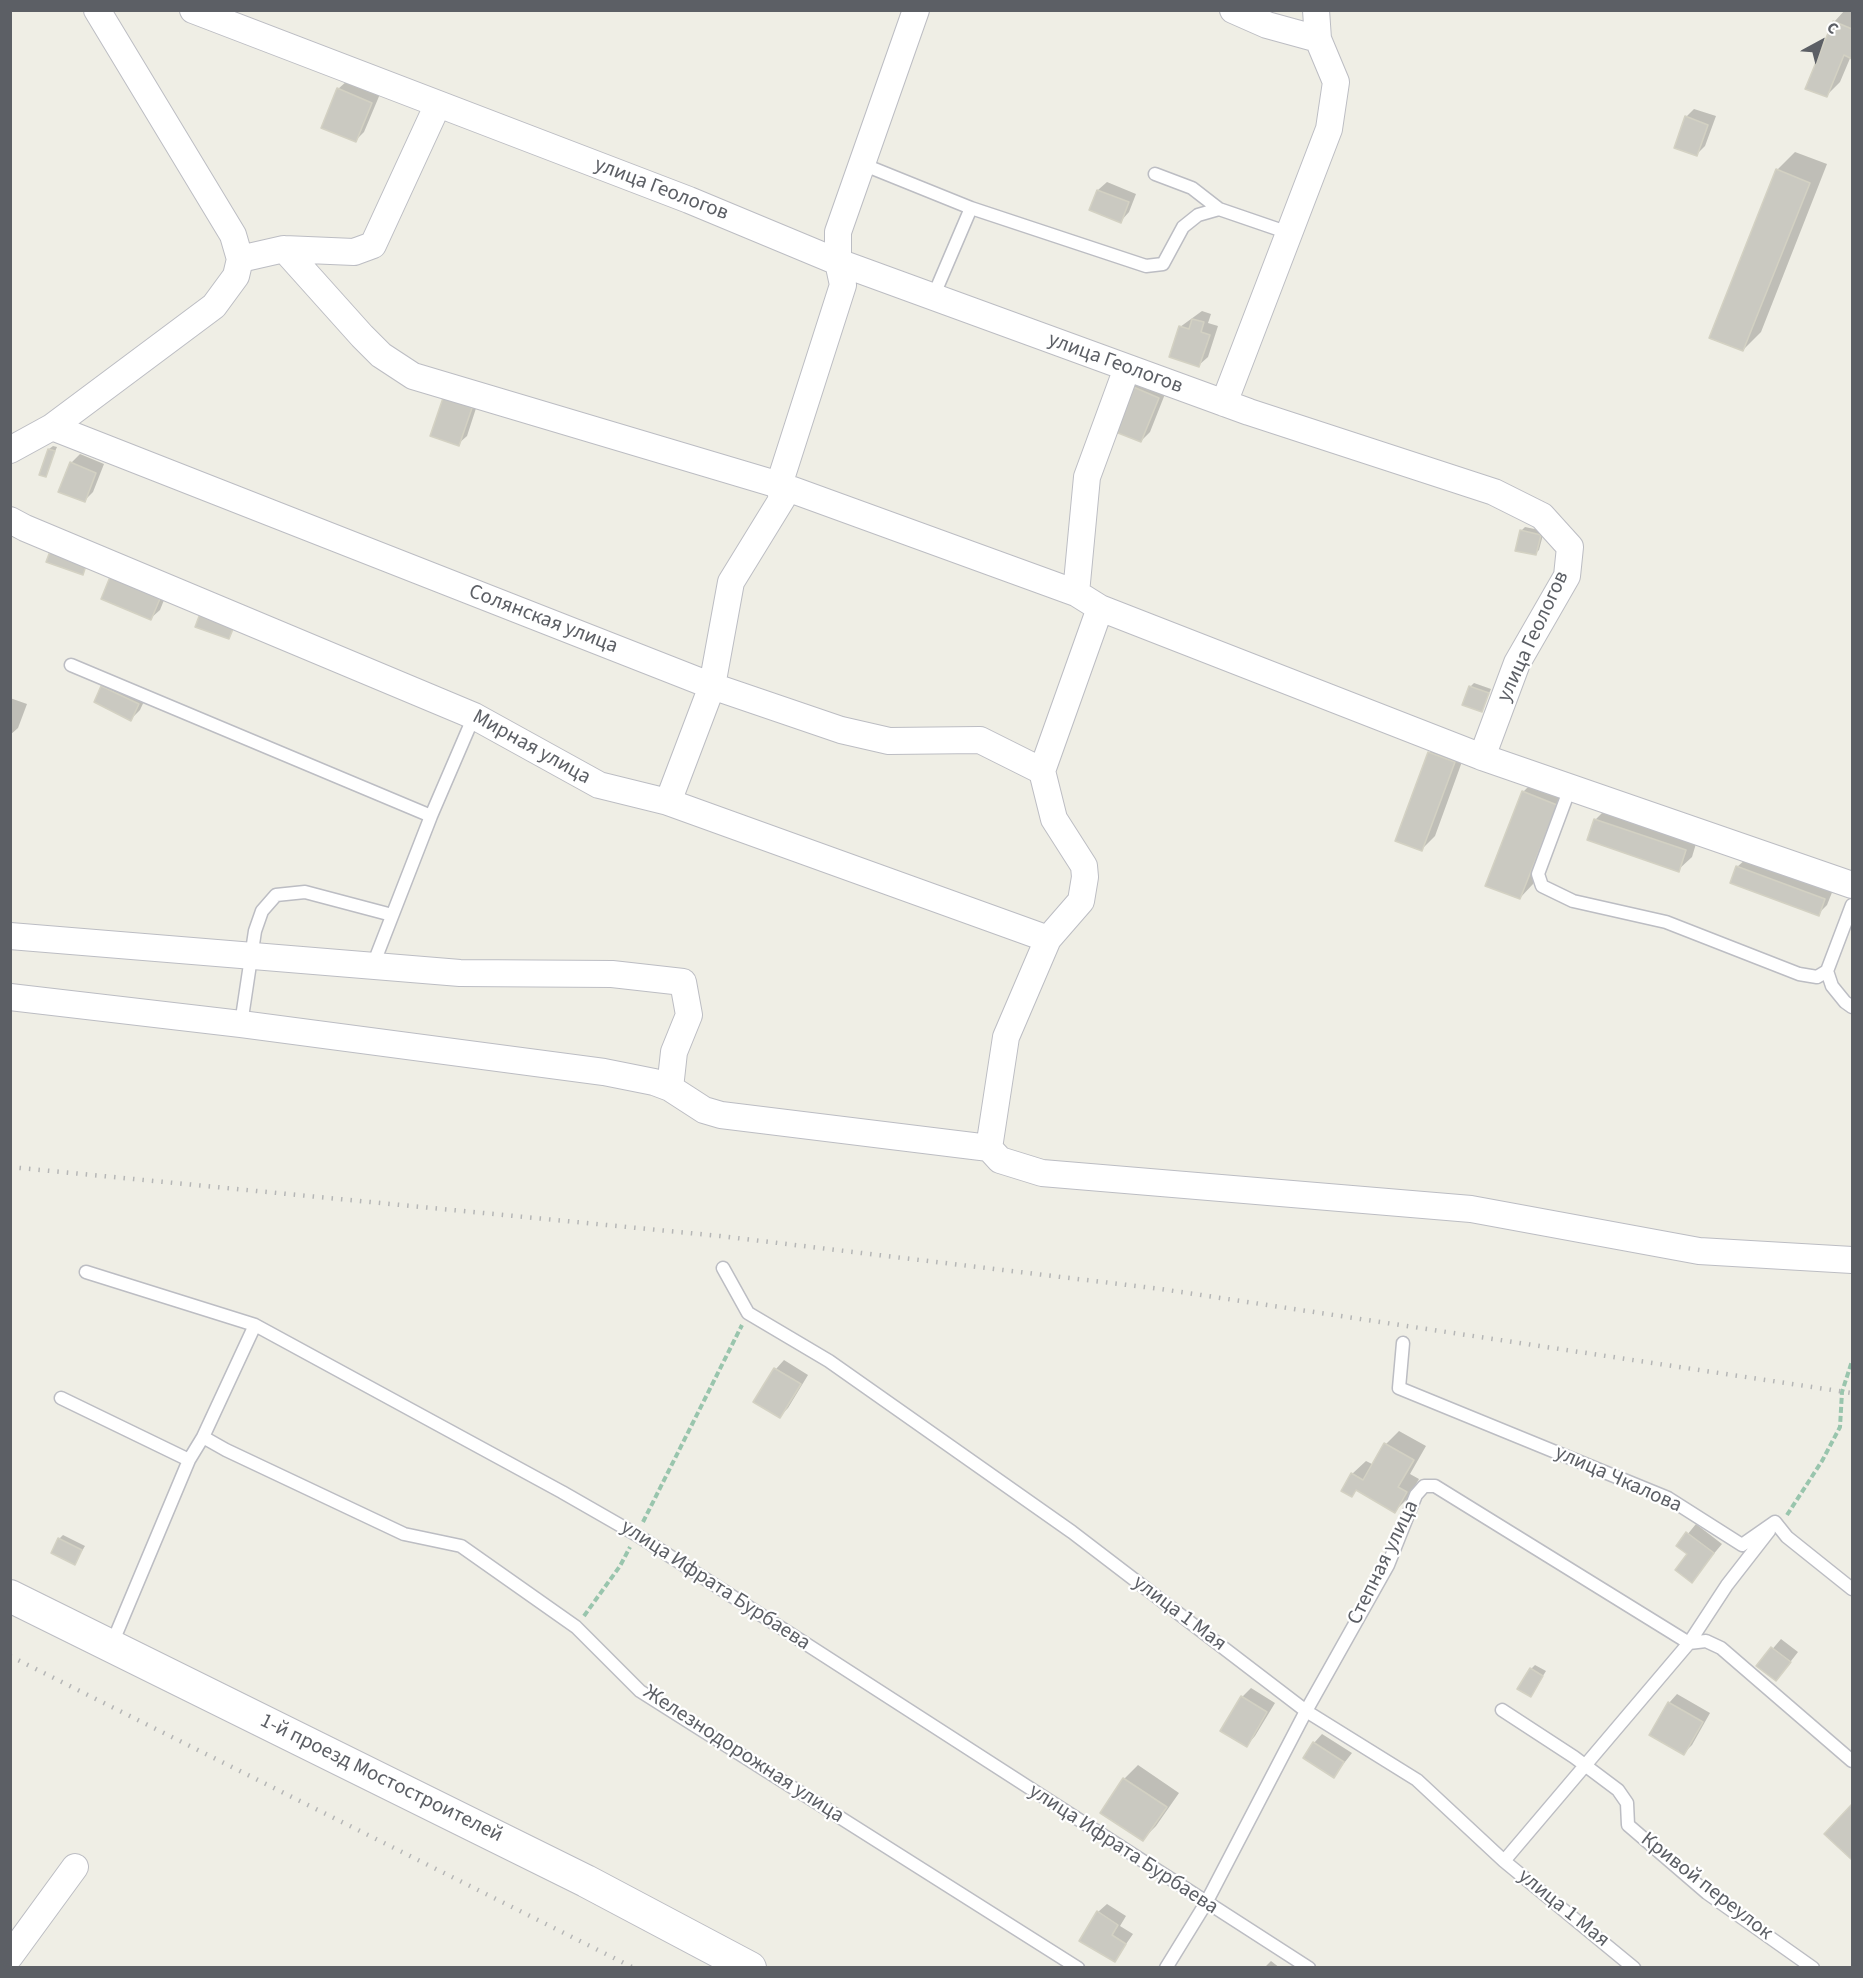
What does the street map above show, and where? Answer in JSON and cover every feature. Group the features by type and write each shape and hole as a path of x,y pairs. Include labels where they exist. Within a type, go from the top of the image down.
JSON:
{"street":[{"path":"11,451 52,427 214,306 237,276 240,259 233,235 97,10"},
{"name":"улица Геологов","path":"193,10 689,200 838,262 1224,404 1494,492 1542,516 1570,547 1567,576 1517,663 1482,757"},
{"path":"668,802 712,686 731,582 782,500 779,485 843,285 838,262 838,232 916,10"},
{"path":"1233,10 1267,25 1318,39"},
{"path":"1224,404 1329,129 1336,82 1318,39 1316,10"},
{"path":"240,259 284,249 354,252 373,245 438,104"},
{"path":"284,249 362,336 381,354 413,376 779,485 1076,593 1100,609 1482,757 1852,885"},
{"path":"1076,593 1088,477 1127,368"},
{"name":"Солянская улица","path":"52,427 712,686 841,730 889,741 980,740 1042,771"},
{"name":"Мирная улица","path":"18,524 474,716 599,785 668,802 1048,939"},
{"path":"988,1148 1006,1037 1048,939 1081,901 1085,877 1078,855 1054,819 1042,771 1100,609"},
{"path":"10,936 460,973 612,974 683,982 689,1015 674,1052 670,1088"},
{"path":"10,997 241,1024 604,1072 670,1088 705,1110 721,1115 988,1148 1000,1160 1042,1173 1472,1209 1699,1251 1852,1260"},
{"name":"1-й проезд Мостостроителей","path":"10,1596 586,1881 750,1968"},
{"path":"10,1956 75,1867"}],"lane":[{"path":"862,164 971,208 1146,266 1163,264 1183,226 1198,214 1219,209"},
{"path":"1155,174 1192,188 1219,209 1289,233"},
{"path":"933,297 971,208"},
{"path":"71,665 430,816"},
{"path":"372,965 430,816 474,716"},
{"path":"1570,788 1538,874 1542,886 1573,901 1666,922 1799,974 1817,977 1827,970 1852,905"},
{"path":"241,1024 262,911 276,895 305,892 392,915"},
{"path":"1827,970 1832,986 1852,1007"},
{"path":"723,1268 747,1313"},
{"name":"улица Ифрата Бурбаева","path":"86,1272 255,1325 637,1535 1309,1968"},
{"name":"улица 1 Мая","path":"747,1313 829,1362 1072,1532 1306,1711 1417,1780 1504,1861 1634,1968"},
{"path":"111,1646 189,1460 203,1437 255,1325"},
{"name":"улица Чкалова","path":"1403,1343 1399,1388 1668,1498 1742,1545 1775,1522"},
{"path":"61,1398 189,1460"},
{"name":"Железнодорожная улица","path":"203,1437 225,1450 404,1533 461,1546 576,1627 640,1691 1078,1968"},
{"name":"Степная улица","path":"1166,1968 1206,1903 1306,1711 1388,1565 1416,1495 1424,1486 1435,1486 1689,1643 1706,1641 1721,1648 1852,1761"},
{"path":"1504,1861 1689,1643 1727,1585 1775,1522 1787,1537 1852,1589"},
{"name":"Кривой переулок","path":"1502,1710 1618,1790 1627,1803 1628,1825 1707,1893 1813,1968"}],"path":[{"path":"576,1627 620,1566 637,1535 747,1313"},
{"path":"1775,1522 1791,1512 1840,1427 1842,1392 1852,1361"}],"building":[{"path":"1833,21 1852,29 1852,59 1844,55 1827,97 1805,89"},
{"path":"337,88 372,103 356,142 321,128"},
{"path":"1685,116 1708,125 1697,156 1674,148"},
{"path":"1776,169 1810,183 1743,351 1709,338"},
{"path":"1097,190 1129,202 1121,223 1089,210"},
{"path":"1192,319 1204,322 1201,332 1210,335 1199,367 1169,357 1179,326 1189,329"},
{"path":"1131,386 1159,398 1141,442 1113,431"},
{"path":"444,395 473,405 459,446 430,436"},
{"path":"48,449 55,451 46,477 39,475"},
{"path":"70,462 96,473 85,502 58,492"},
{"path":"1520,530 1541,535 1536,555 1515,551"},
{"path":"53,543 89,556 83,575 46,562"},
{"path":"112,572 162,594 151,620 101,599"},
{"path":"201,611 235,624 229,639 195,627"},
{"path":"101,686 139,704 131,721 94,702"},
{"path":"1469,686 1489,693 1482,712 1462,705"},
{"path":"1428,752 1455,762 1422,851 1395,841"},
{"path":"1522,791 1557,805 1520,899 1485,886"},
{"path":"1594,819 1686,850 1679,872 1587,840"},
{"path":"1736,866 1825,899 1819,916 1730,883"},
{"path":"774,1368 801,1384 780,1418 753,1402"},
{"path":"1384,1443 1414,1460 1398,1487 1407,1492 1395,1513 1356,1490 1352,1497 1341,1491 1351,1473 1363,1480"},
{"path":"1686,1532 1714,1553 1692,1583 1675,1570 1687,1554 1676,1546"},
{"path":"58,1538 82,1550 75,1565 51,1553"},
{"path":"1771,1647 1791,1662 1776,1681 1756,1666"},
{"path":"1530,1668 1543,1676 1531,1697 1517,1689"},
{"path":"1241,1696 1267,1712 1247,1747 1220,1731"},
{"path":"1668,1702 1703,1722 1684,1755 1649,1735"},
{"path":"1313,1742 1344,1762 1334,1778 1303,1758"},
{"path":"1123,1778 1167,1807 1143,1841 1100,1813"},
{"path":"1852,1804 1852,1860 1824,1834"},
{"path":"1097,1911 1118,1925 1112,1935 1126,1944 1115,1962 1079,1941"}],"railway":[{"path":"10,1167 720,1236 1161,1289 1852,1393"},
{"path":"10,1656 634,1968"}]}
